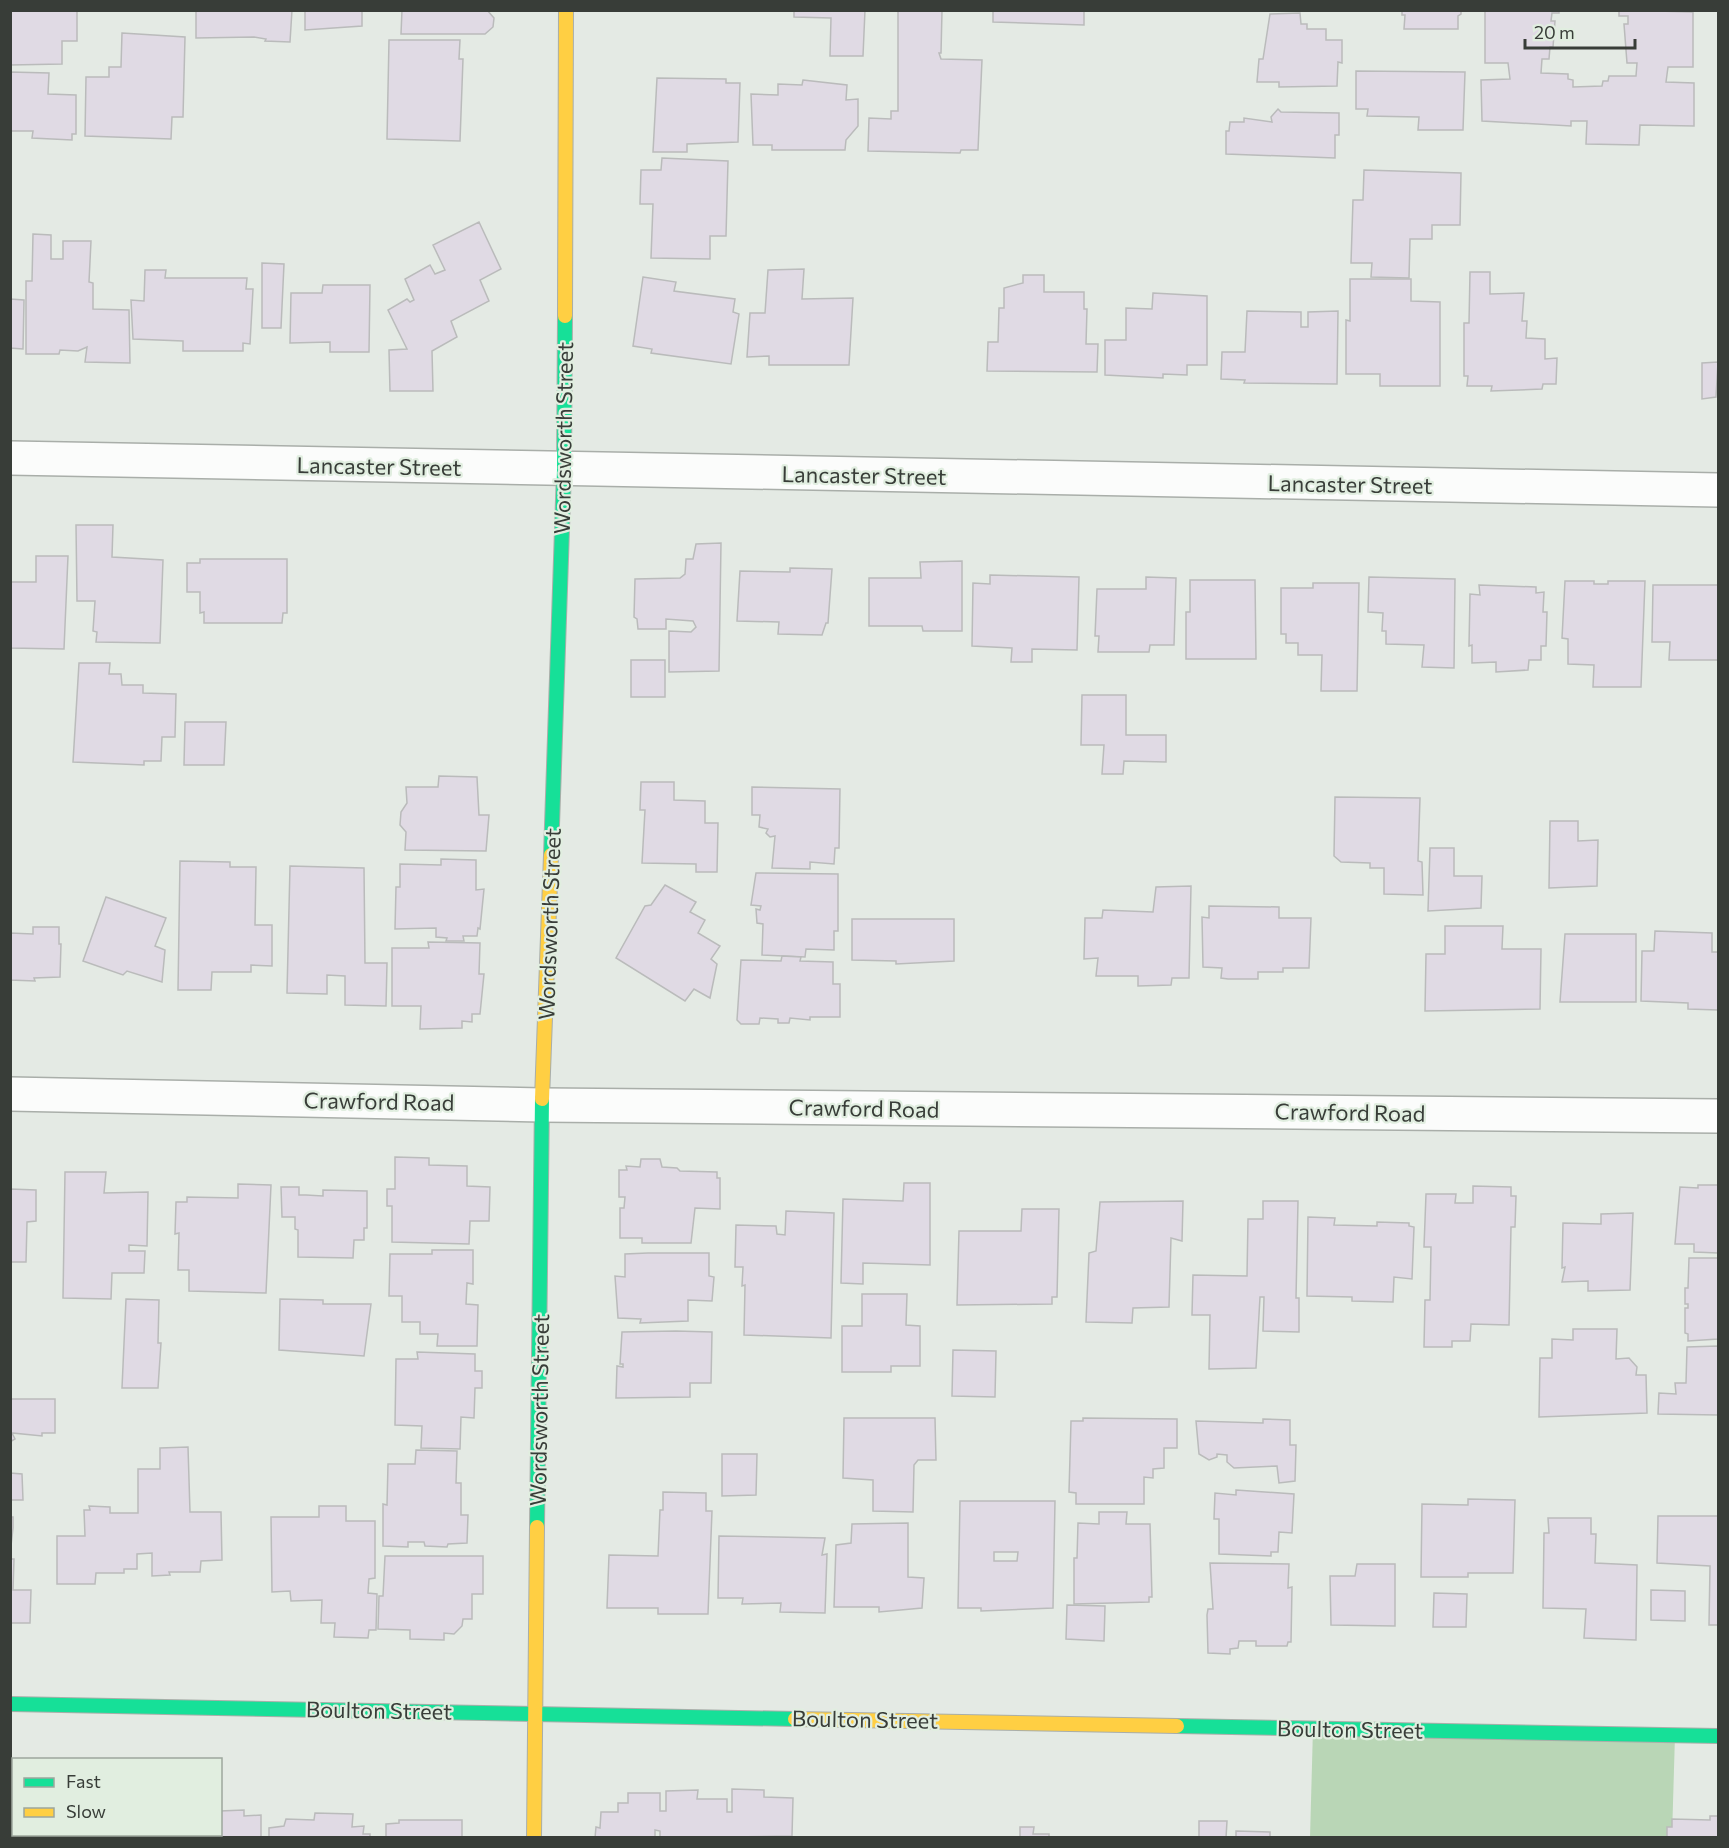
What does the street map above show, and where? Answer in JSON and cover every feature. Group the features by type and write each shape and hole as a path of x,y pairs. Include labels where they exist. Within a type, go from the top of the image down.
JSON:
{"street":[{"name":"Wordsworth Street","path":"534,1838 543,1105 564,470 566,10"},
{"name":"Lancaster Street","path":"10,458 1719,490"},
{"name":"Crawford Road","path":"10,1094 543,1105 1719,1116"},
{"name":"Boulton Street","path":"10,1704 1719,1736"}],"green space":[{"path":"1313,1728 1675,1735 1672,1837 1310,1838"}],"building":[{"path":"10,10 77,10 77,41 62,41 62,64 10,65"},
{"path":"196,10 292,10 290,42 265,41 266,39 254,37 196,38"},
{"path":"305,10 362,10 362,26 305,30"},
{"path":"402,10 487,10 494,18 493,27 485,34 401,34"},
{"path":"794,10 865,10 863,56 830,56 831,18 794,17"},
{"path":"898,10 984,10 942,11 941,53 939,53 941,59 982,60 978,150 961,150 960,153 868,151 869,118 891,119 891,111 898,111"},
{"path":"993,10 1084,10 1084,25 993,22"},
{"path":"1402,10 1461,10 1458,16 1458,29 1404,29 1405,15 1402,15"},
{"path":"1485,10 1559,10 1559,13 1552,13 1551,21 1555,21 1553,47 1550,47 1549,59 1542,59 1541,73 1568,74 1568,79 1573,80 1573,87 1602,86 1603,81 1608,81 1609,76 1636,76 1637,63 1627,63 1624,24 1628,24 1628,16 1619,16 1619,10 1693,12 1693,67 1668,67 1666,82 1694,83 1694,126 1640,125 1639,145 1586,144 1587,121 1571,121 1571,126 1482,121 1481,80 1510,79 1508,63 1485,63"},
{"path":"1300,13 1301,24 1307,24 1307,29 1326,29 1326,40 1342,40 1342,63 1338,62 1337,86 1279,87 1279,82 1257,82 1259,59 1263,59 1270,14"},
{"path":"122,33 185,37 183,117 172,117 171,139 85,136 86,77 109,77 109,67 121,67"},
{"path":"389,40 460,40 459,59 463,59 460,141 387,139"},
{"path":"1356,71 1465,72 1463,130 1418,130 1419,117 1367,116 1368,109 1356,109"},
{"path":"10,72 49,73 48,94 76,95 76,134 72,134 72,140 32,138 33,131 10,131"},
{"path":"657,78 726,79 726,83 740,83 738,142 687,144 687,152 653,152"},
{"path":"803,80 847,85 846,100 858,99 858,126 846,140 845,150 772,150 772,145 753,145 751,94 778,95 778,84 802,85"},
{"path":"1278,109 1281,112 1339,113 1339,135 1335,135 1335,158 1226,154 1226,131 1229,131 1230,122 1244,122 1244,118 1272,122 1271,117"},
{"path":"662,158 728,161 726,236 710,236 710,259 651,258 653,204 640,204 641,170 661,170"},
{"path":"1364,170 1461,173 1460,225 1432,225 1432,239 1410,239 1409,278 1371,277 1372,263 1351,263 1353,200 1363,200"},
{"path":"479,222 501,269 480,280 489,301 451,321 457,337 432,351 433,391 390,391 389,350 407,349 388,310 407,299 410,302 414,300 405,279 430,265 435,274 445,270 433,245"},
{"path":"33,234 51,235 51,259 63,259 63,241 91,241 89,282 93,283 93,309 129,310 130,363 85,362 87,347 78,351 60,350 59,354 26,354 26,281 32,281"},
{"path":"262,263 284,264 281,328 262,328"},
{"path":"804,269 802,299 853,298 849,365 769,365 769,356 747,357 750,313 765,313 768,270"},
{"path":"145,270 166,270 165,278 247,278 246,289 253,289 250,344 243,343 243,351 183,351 183,341 133,339 131,300 144,301"},
{"path":"1470,272 1490,272 1490,294 1524,293 1522,321 1527,321 1526,338 1545,339 1545,359 1557,358 1556,384 1543,384 1542,389 1491,391 1492,386 1467,386 1468,376 1464,376 1464,323 1469,323"},
{"path":"1023,275 1044,275 1044,292 1084,292 1084,309 1087,309 1086,344 1098,344 1097,372 987,371 988,342 998,342 999,308 1004,308 1004,288 1023,283"},
{"path":"643,277 676,282 674,291 735,299 733,312 739,314 731,364 651,353 652,349 633,346"},
{"path":"1350,279 1411,279 1411,301 1440,302 1440,386 1380,386 1380,374 1346,374 1346,320 1350,321"},
{"path":"323,285 370,285 369,352 330,352 330,342 290,343 291,293 322,293"},
{"path":"1153,293 1207,296 1207,365 1187,365 1187,375 1163,374 1163,378 1105,375 1105,340 1126,340 1126,308 1152,309"},
{"path":"10,299 24,300 23,349 10,348"},
{"path":"1247,311 1301,312 1301,327 1308,327 1308,312 1338,311 1337,384 1244,383 1245,380 1221,379 1222,352 1245,352"},
{"path":"1718,362 1716,397 1702,399 1702,363"},
{"path":"76,525 113,525 112,557 163,560 160,643 96,642 97,632 93,631 95,601 77,601"},
{"path":"721,543 719,671 669,672 669,631 691,632 696,627 693,621 666,619 666,629 638,629 637,619 634,617 635,579 680,578 685,574 686,559 693,559 696,544"},
{"path":"36,556 68,556 64,649 10,648 10,582 36,582"},
{"path":"200,559 287,559 287,613 283,613 282,623 204,623 204,612 200,613 200,592 187,592 187,563 200,563"},
{"path":"962,561 962,631 923,631 922,626 869,626 869,578 921,578 920,562"},
{"path":"790,568 832,569 828,623 822,635 778,634 779,622 737,621 740,571 790,572"},
{"path":"990,575 1079,577 1077,650 1032,649 1032,662 1011,662 1012,648 972,646 973,583 990,584"},
{"path":"1146,577 1176,578 1174,645 1150,645 1149,652 1098,652 1099,636 1095,636 1097,589 1146,589"},
{"path":"1369,577 1455,579 1454,668 1422,667 1424,645 1386,644 1386,631 1382,631 1383,613 1368,612"},
{"path":"1190,580 1255,580 1256,659 1186,659 1186,612 1190,612"},
{"path":"1565,581 1594,581 1594,584 1608,584 1608,581 1645,581 1641,687 1593,687 1594,665 1568,664 1568,639 1562,638"},
{"path":"1313,583 1359,583 1357,691 1321,691 1322,655 1298,655 1298,643 1286,643 1286,634 1281,634 1281,588 1313,588"},
{"path":"1479,585 1536,587 1536,593 1544,592 1543,612 1547,612 1546,646 1541,646 1541,660 1529,660 1528,670 1496,672 1496,662 1472,663 1472,645 1469,646 1470,594 1480,595"},
{"path":"1653,585 1718,585 1718,660 1669,660 1670,642 1652,642"},
{"path":"631,660 665,660 665,697 631,697"},
{"path":"79,663 110,663 109,674 121,674 122,685 143,685 143,693 176,694 175,737 162,737 161,761 144,761 144,765 73,762"},
{"path":"1082,695 1126,695 1126,735 1166,735 1166,762 1124,761 1123,774 1102,774 1104,745 1081,745"},
{"path":"185,722 226,722 224,765 184,765"},
{"path":"439,776 477,777 479,815 489,815 486,851 405,850 406,832 400,825 401,812 407,803 406,787 438,787"},
{"path":"641,782 674,782 674,800 705,801 705,823 718,823 717,872 696,872 696,864 642,863 645,810 640,810"},
{"path":"752,787 840,789 839,848 835,848 834,864 810,862 810,869 772,868 775,836 770,837 766,833 768,829 759,827 760,815 752,815"},
{"path":"1335,797 1420,798 1418,861 1422,862 1423,895 1384,894 1384,868 1370,868 1370,863 1341,862 1334,856"},
{"path":"1550,821 1578,821 1578,841 1598,840 1597,886 1549,888"},
{"path":"1430,848 1454,848 1454,876 1482,876 1481,908 1428,911"},
{"path":"441,859 476,860 476,890 484,889 480,929 478,928 477,936 463,936 464,941 446,941 447,938 436,937 436,928 395,929 396,887 400,887 400,864 441,865"},
{"path":"180,861 230,862 230,867 256,867 255,925 272,925 272,966 251,965 251,972 212,972 211,990 178,990"},
{"path":"290,866 364,868 365,963 387,963 386,1006 345,1005 345,976 327,975 327,994 287,993"},
{"path":"756,873 838,874 838,931 834,931 834,950 806,949 805,957 762,955 763,924 757,923 756,909 760,910 761,906 751,905"},
{"path":"665,885 696,902 690,912 705,920 698,933 720,946 711,959 717,964 710,998 694,989 685,1001 616,958 645,906 651,905"},
{"path":"1191,886 1189,978 1172,978 1171,985 1138,986 1138,976 1096,976 1098,958 1084,959 1085,918 1102,918 1103,910 1153,912 1156,887"},
{"path":"106,897 166,918 155,946 165,950 162,982 127,971 123,975 83,961"},
{"path":"1209,906 1279,907 1279,918 1311,918 1309,968 1283,968 1283,972 1258,972 1258,979 1228,979 1221,978 1222,968 1203,967 1202,917 1209,918"},
{"path":"852,919 954,919 954,961 896,964 896,961 852,960"},
{"path":"1445,926 1503,926 1502,949 1541,949 1540,1009 1425,1011 1426,954 1445,954"},
{"path":"33,927 59,927 60,977 34,978 35,981 10,980 10,933 33,934"},
{"path":"1655,931 1712,933 1712,952 1718,952 1718,1010 1688,1009 1688,1003 1641,1001 1642,951 1654,951"},
{"path":"1565,934 1636,934 1636,1002 1560,1002"},
{"path":"428,942 480,943 479,974 484,974 480,1014 472,1014 472,1022 462,1021 462,1028 420,1029 421,1006 392,1006 392,948 429,948"},
{"path":"782,956 801,957 800,961 833,962 833,984 840,984 840,1017 810,1017 810,1020 790,1018 789,1023 778,1023 778,1019 760,1018 759,1024 741,1024 737,1020 741,960 781,961"},
{"path":"395,1157 429,1158 429,1165 467,1166 467,1186 490,1187 489,1221 470,1221 469,1244 392,1242 392,1206 387,1206 387,1189 395,1189"},
{"path":"641,1159 660,1159 662,1167 677,1168 680,1171 717,1172 717,1178 720,1178 720,1209 695,1208 691,1243 642,1243 642,1238 620,1238 620,1208 624,1208 625,1197 619,1197 619,1170 627,1170 626,1166 640,1167"},
{"path":"65,1172 106,1172 104,1193 148,1192 147,1246 129,1245 129,1251 145,1251 144,1273 112,1273 111,1299 63,1298"},
{"path":"904,1183 930,1183 930,1265 863,1263 863,1284 841,1283 843,1199 903,1201"},
{"path":"238,1184 271,1185 266,1293 189,1291 189,1270 178,1270 179,1233 175,1234 176,1202 187,1202 187,1197 238,1198"},
{"path":"1698,1185 1718,1185 1718,1253 1694,1252 1694,1244 1675,1244 1680,1187 1698,1188"},
{"path":"1473,1186 1511,1187 1511,1196 1516,1196 1515,1227 1511,1227 1509,1325 1471,1324 1470,1341 1452,1341 1452,1347 1424,1347 1425,1300 1430,1300 1431,1247 1424,1247 1426,1194 1456,1194 1455,1203 1473,1203"},
{"path":"281,1187 299,1187 299,1195 323,1196 323,1190 367,1191 367,1228 364,1228 364,1240 354,1240 353,1258 298,1257 298,1230 295,1229 295,1217 282,1217"},
{"path":"10,1189 36,1190 36,1221 27,1222 26,1262 10,1262"},
{"path":"1183,1201 1182,1241 1171,1238 1169,1307 1133,1308 1132,1323 1086,1322 1089,1253 1096,1251 1100,1202"},
{"path":"1263,1201 1298,1201 1296,1298 1299,1298 1299,1332 1263,1331 1264,1297 1260,1297 1256,1368 1209,1369 1210,1315 1192,1315 1193,1275 1247,1276 1248,1219 1263,1219"},
{"path":"1022,1209 1059,1209 1057,1297 1052,1297 1052,1304 957,1305 959,1231 1021,1231"},
{"path":"786,1211 834,1213 831,1338 744,1335 745,1285 742,1286 743,1267 735,1267 736,1225 776,1226 777,1234 785,1235"},
{"path":"1633,1213 1630,1290 1588,1291 1588,1281 1562,1282 1565,1267 1562,1268 1563,1223 1601,1224 1601,1214"},
{"path":"1308,1217 1335,1218 1334,1225 1377,1226 1377,1222 1409,1223 1409,1226 1414,1227 1412,1279 1394,1277 1393,1302 1352,1301 1352,1297 1307,1296"},
{"path":"432,1250 473,1250 473,1284 467,1283 466,1304 478,1305 477,1346 437,1346 438,1334 420,1334 420,1322 402,1322 402,1296 389,1296 390,1254 432,1254"},
{"path":"709,1253 709,1276 714,1277 712,1301 688,1300 688,1321 640,1323 641,1319 618,1318 615,1276 625,1277 625,1254"},
{"path":"1689,1258 1718,1258 1718,1339 1688,1341 1688,1334 1685,1333 1685,1308 1688,1308 1688,1304 1685,1304 1685,1288 1688,1288"},
{"path":"862,1294 907,1294 906,1325 920,1326 920,1366 891,1366 891,1372 842,1372 842,1326 862,1326"},
{"path":"126,1299 159,1300 158,1343 161,1343 158,1388 122,1388"},
{"path":"280,1299 323,1300 323,1304 371,1304 364,1356 279,1350"},
{"path":"1573,1329 1617,1329 1616,1359 1629,1358 1637,1367 1636,1375 1646,1375 1647,1413 1539,1417 1540,1358 1552,1358 1552,1339 1573,1340"},
{"path":"622,1332 712,1332 711,1383 690,1383 690,1397 616,1398 617,1366 623,1367 623,1364 620,1364"},
{"path":"1718,1346 1718,1415 1658,1414 1659,1393 1676,1394 1675,1383 1686,1383 1687,1347"},
{"path":"953,1350 996,1351 995,1397 952,1396"},
{"path":"417,1352 475,1354 475,1371 482,1371 482,1388 475,1388 474,1418 461,1417 460,1449 421,1448 422,1426 395,1425 396,1359 418,1359"},
{"path":"10,1399 55,1399 55,1433 42,1433 42,1436 12,1433 15,1439 10,1442"},
{"path":"844,1418 935,1418 936,1460 918,1460 914,1465 913,1512 873,1511 873,1480 843,1478"},
{"path":"1083,1418 1177,1419 1177,1448 1164,1448 1164,1468 1153,1469 1153,1478 1144,1477 1144,1504 1076,1504 1076,1493 1069,1492 1071,1421 1083,1421"},
{"path":"1263,1419 1290,1420 1290,1445 1296,1445 1295,1481 1279,1483 1277,1466 1234,1468 1227,1462 1227,1455 1217,1454 1217,1457 1209,1460 1199,1454 1196,1421 1263,1423"},
{"path":"188,1447 190,1512 221,1512 222,1560 201,1561 200,1572 169,1572 170,1575 152,1576 152,1553 137,1554 137,1569 124,1569 124,1573 96,1573 95,1584 57,1584 57,1536 85,1536 84,1510 90,1510 89,1506 110,1507 110,1513 138,1513 138,1469 160,1469 160,1448"},
{"path":"416,1450 457,1451 456,1483 461,1483 461,1515 468,1515 467,1543 448,1544 447,1547 425,1546 424,1542 408,1542 408,1547 383,1546 383,1504 387,1505 388,1464 415,1464"},
{"path":"722,1454 757,1454 756,1495 722,1496"},
{"path":"10,1473 22,1474 23,1500 10,1500"},
{"path":"1236,1490 1294,1494 1292,1533 1279,1532 1278,1552 1271,1552 1271,1556 1219,1554 1219,1519 1214,1519 1215,1493 1236,1495"},
{"path":"663,1492 706,1493 706,1511 712,1511 708,1614 658,1614 658,1608 607,1608 609,1555 658,1556"},
{"path":"1468,1499 1515,1500 1513,1573 1468,1573 1468,1577 1421,1577 1422,1504 1468,1505"},
{"path":"960,1501 1055,1501 1053,1608 981,1611 981,1608 958,1608","holes":["994,1552 1018,1552 1017,1561 994,1561"]},
{"path":"319,1506 346,1506 346,1521 375,1521 375,1578 369,1579 368,1593 377,1594 376,1630 369,1630 368,1638 334,1637 335,1623 321,1623 322,1600 291,1601 290,1591 272,1592 271,1517 319,1517"},
{"path":"1099,1512 1127,1512 1126,1524 1150,1524 1152,1597 1149,1597 1149,1602 1074,1604 1074,1558 1077,1558 1078,1523 1099,1524"},
{"path":"1658,1516 1718,1516 1718,1625 1709,1625 1710,1566 1657,1563"},
{"path":"10,1517 13,1517 11,1546"},
{"path":"1548,1518 1591,1518 1591,1534 1596,1534 1595,1563 1637,1565 1636,1640 1584,1638 1586,1609 1543,1608 1544,1533 1549,1533"},
{"path":"908,1523 908,1577 924,1578 922,1608 879,1612 879,1607 834,1607 836,1545 851,1543 852,1524"},
{"path":"719,1536 825,1538 822,1555 827,1554 825,1613 780,1612 781,1603 742,1604 743,1598 718,1598"},
{"path":"385,1556 483,1556 483,1594 472,1594 472,1619 463,1619 462,1626 454,1634 444,1633 444,1640 410,1639 410,1630 378,1629 379,1596 383,1596"},
{"path":"10,1559 14,1559 13,1590 31,1590 30,1623 10,1623"},
{"path":"1210,1563 1289,1564 1288,1588 1292,1587 1291,1642 1288,1642 1287,1646 1256,1646 1256,1641 1239,1641 1238,1648 1230,1649 1230,1654 1208,1653 1207,1615 1208,1609 1213,1609"},
{"path":"1357,1564 1395,1564 1395,1626 1331,1625 1330,1576 1355,1576"},
{"path":"1651,1590 1685,1591 1685,1621 1651,1620"},
{"path":"1434,1593 1467,1594 1466,1627 1433,1627"},
{"path":"1067,1605 1105,1606 1104,1641 1066,1639"},
{"path":"10,1781 12,1781 12,1836 40,1836 40,1838 10,1838"},
{"path":"732,1789 764,1790 764,1797 793,1798 792,1836 660,1838 660,1831 655,1830 655,1838 595,1838 596,1827 600,1828 601,1812 618,1812 618,1803 628,1803 628,1793 660,1793 660,1811 666,1811 666,1791 698,1790 697,1799 727,1799 727,1812 732,1812"},
{"path":"244,1810 244,1816 261,1815 261,1838 173,1838 173,1836 222,1836 222,1811"},
{"path":"315,1813 353,1814 352,1827 364,1826 363,1834 370,1834 370,1838 269,1838 269,1828 284,1826 286,1819 314,1820"},
{"path":"1710,1816 1718,1816 1718,1838 1667,1838 1667,1827 1672,1827 1672,1819 1710,1820"},
{"path":"399,1820 462,1820 462,1838 386,1838 386,1824 399,1823"},
{"path":"1199,1821 1227,1821 1226,1838 1199,1838"},
{"path":"1020,1827 1034,1827 1033,1834 1049,1834 1049,1838 896,1838 1020,1837"},
{"path":"1236,1831 1270,1832 1270,1838 1236,1838"}],"traffic: fast":[{"path":"551,855 564,470 565,316"},
{"path":"537,1527 542,1099"},
{"path":"10,1704 795,1719"},
{"path":"1177,1726 1718,1736"}],"traffic: slow":[{"path":"565,316 566,10"},
{"path":"542,1099 551,855"},
{"path":"534,1838 537,1527"},
{"path":"795,1719 1177,1726"}]}
